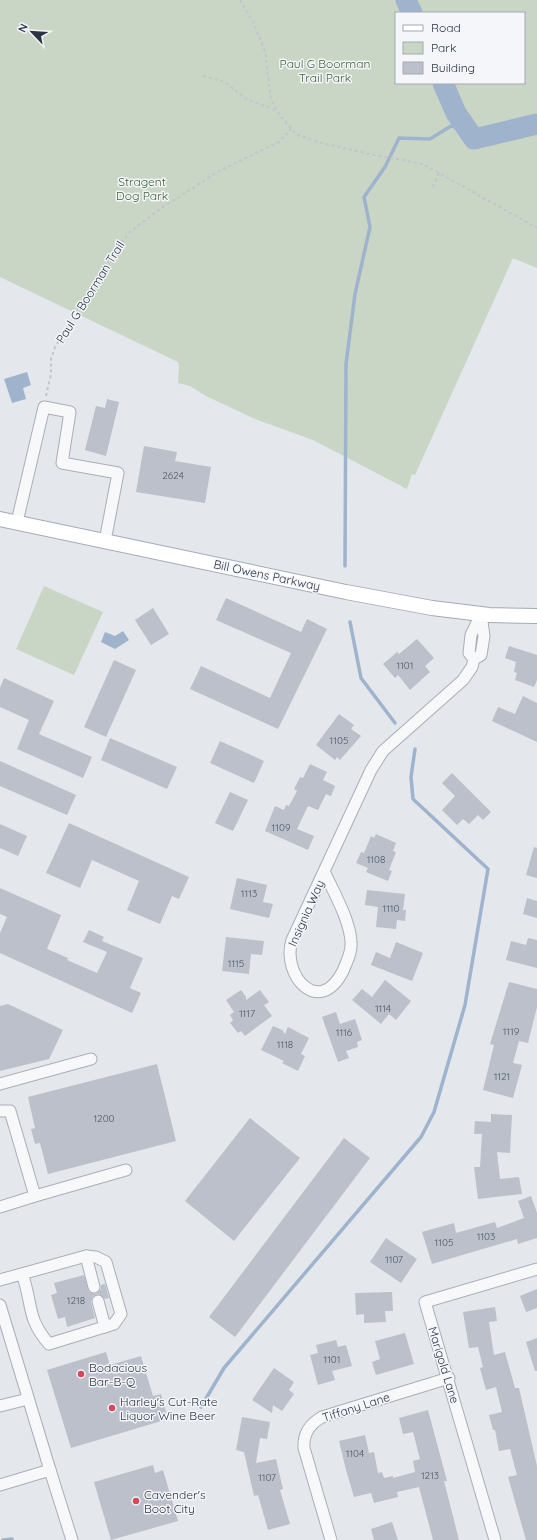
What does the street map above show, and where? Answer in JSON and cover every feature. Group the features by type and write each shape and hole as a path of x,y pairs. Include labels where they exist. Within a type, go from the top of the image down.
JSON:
{"main road":[{"name":"Bill Owens Parkway","path":"0,519 346,592 432,608 482,614 537,616"}],"street":[{"path":"17,522 44,407 70,412 62,463 118,473 105,541"},
{"name":"Insignia Way","path":"324,871 348,925 351,948 348,961 336,984 328,990 316,991 307,989 300,982 292,966 289,953 292,940 324,871 375,762 383,752 463,680 472,667 474,659 469,653 471,635 482,614"},
{"path":"0,1084 91,1058"},
{"path":"0,1110 10,1111 36,1196"},
{"path":"0,1207 126,1170"},
{"path":"0,1280 86,1256 96,1257 106,1262 121,1314 114,1324 49,1344 38,1332 31,1315 26,1284 22,1274"},
{"path":"86,1256 94,1287"},
{"name":"Marigold Lane","path":"495,1540 449,1378 425,1302 537,1269"},
{"path":"98,1301 105,1327"},
{"path":"0,1306 72,1540"},
{"name":"Tiffany Lane","path":"331,1540 304,1448 303,1440 312,1422 322,1417 449,1378"},
{"path":"0,1406 28,1399"},
{"path":"0,1485 50,1470"}],"path":[{"path":"240,0 260,36 265,51 269,95 275,110 291,129 303,137 370,154 422,164 537,228"},
{"path":"203,76 225,82 239,95 262,106 275,110"},
{"name":"Paul G Boorman Trail","path":"44,407 51,374 50,359 56,345 115,250 131,231 160,209 220,170 279,142 291,129"},
{"path":"433,187 439,173"}],"green space":[{"name":"Stragent Dog Park","path":"0,0 537,0 537,268 513,258 415,475 412,474 407,489 313,440 255,419 206,396 190,386 178,383 178,362 0,277"},
{"path":"44,586 103,612 74,675 16,649"}],"water":[{"path":"27,372 31,385 23,388 26,399 12,403 4,379"},
{"path":"123,631 129,640 115,649 101,642 105,632 115,636"}],"building":[{"path":"107,399 119,402 106,456 85,450 96,406 105,408"},
{"path":"144,446 177,452 175,461 211,467 205,503 136,492"},
{"path":"226,598 301,632 307,619 327,629 278,729 190,689 201,666 270,698 291,653 216,620"},
{"path":"153,608 169,634 151,645 135,620"},
{"path":"417,639 434,658 425,666 430,672 410,690 398,675 395,678 383,664 397,652 399,654"},
{"path":"509,646 537,655 537,680 534,687 515,680 517,673 514,672 516,662 505,658"},
{"path":"114,660 136,670 106,737 84,727"},
{"path":"4,678 54,701 39,734 92,757 83,778 17,749 29,720 0,707 0,688"},
{"path":"523,696 537,703 537,742 492,721 498,707 515,714"},
{"path":"339,714 354,725 351,729 361,736 340,760 337,757 335,760 316,745"},
{"path":"110,738 177,767 167,789 101,760"},
{"path":"220,741 264,761 254,783 210,763"},
{"path":"0,761 76,795 67,815 0,786"},
{"path":"310,764 327,772 323,780 335,786 331,796 326,794 318,810 308,806 297,829 314,836 308,850 265,831 275,806 284,810 286,805 289,806 297,791 294,789 300,777 303,778"},
{"path":"452,773 491,812 483,820 478,815 469,824 463,819 457,825 442,810 455,796 442,783"},
{"path":"230,792 248,800 233,831 215,823"},
{"path":"69,823 189,877 179,899 172,896 160,924 127,910 139,881 92,860 80,888 46,873"},
{"path":"0,824 27,836 18,856 0,848"},
{"path":"376,834 396,843 393,851 396,852 389,870 392,871 388,881 366,872 368,868 356,863 361,852 364,853 371,836 374,838"},
{"path":"534,847 537,848 537,878 526,875"},
{"path":"237,878 267,885 263,902 273,904 269,918 230,909"},
{"path":"0,888 61,915 47,949 68,958 67,960 97,973 107,952 83,942 89,930 104,937 102,941 143,958 130,988 141,993 132,1013 0,953 0,933 7,917 0,914"},
{"path":"367,890 405,894 403,910 406,910 405,921 397,920 396,929 376,927 378,907 365,905"},
{"path":"527,898 537,901 537,918 523,914"},
{"path":"226,937 264,941 262,955 251,954 249,974 222,971"},
{"path":"528,938 537,940 537,968 506,960 511,941 526,945"},
{"path":"396,942 423,953 412,981 371,965 376,952 390,958"},
{"path":"385,980 411,1001 396,1020 389,1014 381,1024 352,1000 362,989 372,997"},
{"path":"509,982 537,989 537,1007 528,1043 519,1041 513,1063 522,1065 513,1098 483,1090 494,1045 490,1044"},
{"path":"241,990 246,997 246,1000 260,990 269,1002 264,1005 272,1016 245,1036 241,1031 238,1033 230,1023 233,1020 230,1015 234,1012 226,1000"},
{"path":"8,1004 63,1030 49,1059 0,1071 0,1006"},
{"path":"336,1012 340,1024 355,1019 362,1040 357,1042 358,1047 346,1051 349,1058 338,1062 322,1017"},
{"path":"273,1026 282,1030 285,1034 288,1027 309,1038 301,1054 305,1056 298,1071 282,1063 284,1061 261,1050"},
{"path":"157,1064 176,1141 48,1174 40,1143 35,1144 31,1129 35,1128 28,1097"},
{"path":"491,1114 512,1115 510,1153 497,1152 500,1179 519,1177 522,1194 478,1199 474,1167 480,1167 482,1134 474,1134 475,1121 491,1122"},
{"path":"250,1118 300,1158 234,1241 185,1201"},
{"path":"344,1138 370,1158 235,1337 209,1317"},
{"path":"531,1196 537,1213 537,1238 518,1244 517,1239 432,1264 422,1232 454,1223 456,1233 495,1222 497,1228 524,1218 518,1201"},
{"path":"386,1238 417,1259 401,1283 370,1262"},
{"path":"84,1275 89,1292 96,1294 101,1289 101,1285 105,1284 109,1298 105,1299 99,1294 93,1296 91,1302 95,1318 67,1327 65,1317 58,1319 51,1295 57,1293 54,1283"},
{"path":"537,1289 537,1308 526,1312 520,1296"},
{"path":"392,1292 393,1311 385,1311 386,1322 364,1323 364,1314 356,1315 355,1293"},
{"path":"495,1307 497,1321 489,1322 494,1355 505,1352 515,1388 519,1388 537,1466 537,1540 526,1540 508,1477 517,1475 510,1449 499,1451 495,1430 493,1430 489,1415 502,1412 496,1387 486,1390 480,1368 483,1367 478,1347 469,1348 463,1312"},
{"path":"405,1333 414,1364 376,1375 372,1362 380,1359 375,1341"},
{"path":"537,1338 537,1371 535,1371 526,1342"},
{"path":"336,1340 338,1347 346,1345 352,1366 332,1371 335,1380 318,1385 310,1355 318,1353 316,1345"},
{"name":"Harley's Cut-Rate Liquor Wine Beer","path":"106,1352 110,1365 141,1356 153,1396 161,1394 168,1419 71,1448 47,1370"},
{"path":"274,1368 294,1382 289,1390 294,1394 282,1411 273,1405 272,1413 252,1400"},
{"path":"428,1410 447,1481 444,1481 459,1540 433,1540 419,1487 397,1492 398,1497 374,1503 371,1493 354,1497 339,1441 365,1435 369,1453 374,1452 378,1473 382,1472 384,1478 393,1476 393,1478 415,1472 413,1461 420,1459 413,1432 403,1434 399,1418"},
{"path":"242,1417 270,1422 267,1439 260,1438 256,1463 276,1459 283,1489 280,1490 290,1524 268,1530 258,1495 254,1496 244,1452 236,1450"},
{"name":"Cavender's Boot City","path":"153,1465 155,1473 163,1470 178,1521 111,1540 94,1482"},
{"path":"392,1522 398,1540 374,1540 371,1529"}],"waterway":[{"path":"406,0 412,12"},
{"path":"443,84 456,113 474,139 537,124"},
{"path":"345,566 346,364 355,294 370,227 364,197 385,167 399,138 430,139 451,126 467,129"},
{"path":"350,622 361,678 395,723"},
{"path":"201,1407 224,1368 421,1137 434,1112 465,1005 488,869 413,799 411,777 415,749"},
{"path":"3,1540 12,1539"}],"place":[{"name":"Bodacious Bar-B-Q","path":"81,1374"},
{"name":"Harley's Cut-Rate Liquor Wine Beer","path":"112,1408"},
{"name":"Cavender's Boot City","path":"136,1501"}],"park label":[{"name":"Paul G Boorman Trail Park","path":"325,70"}]}
